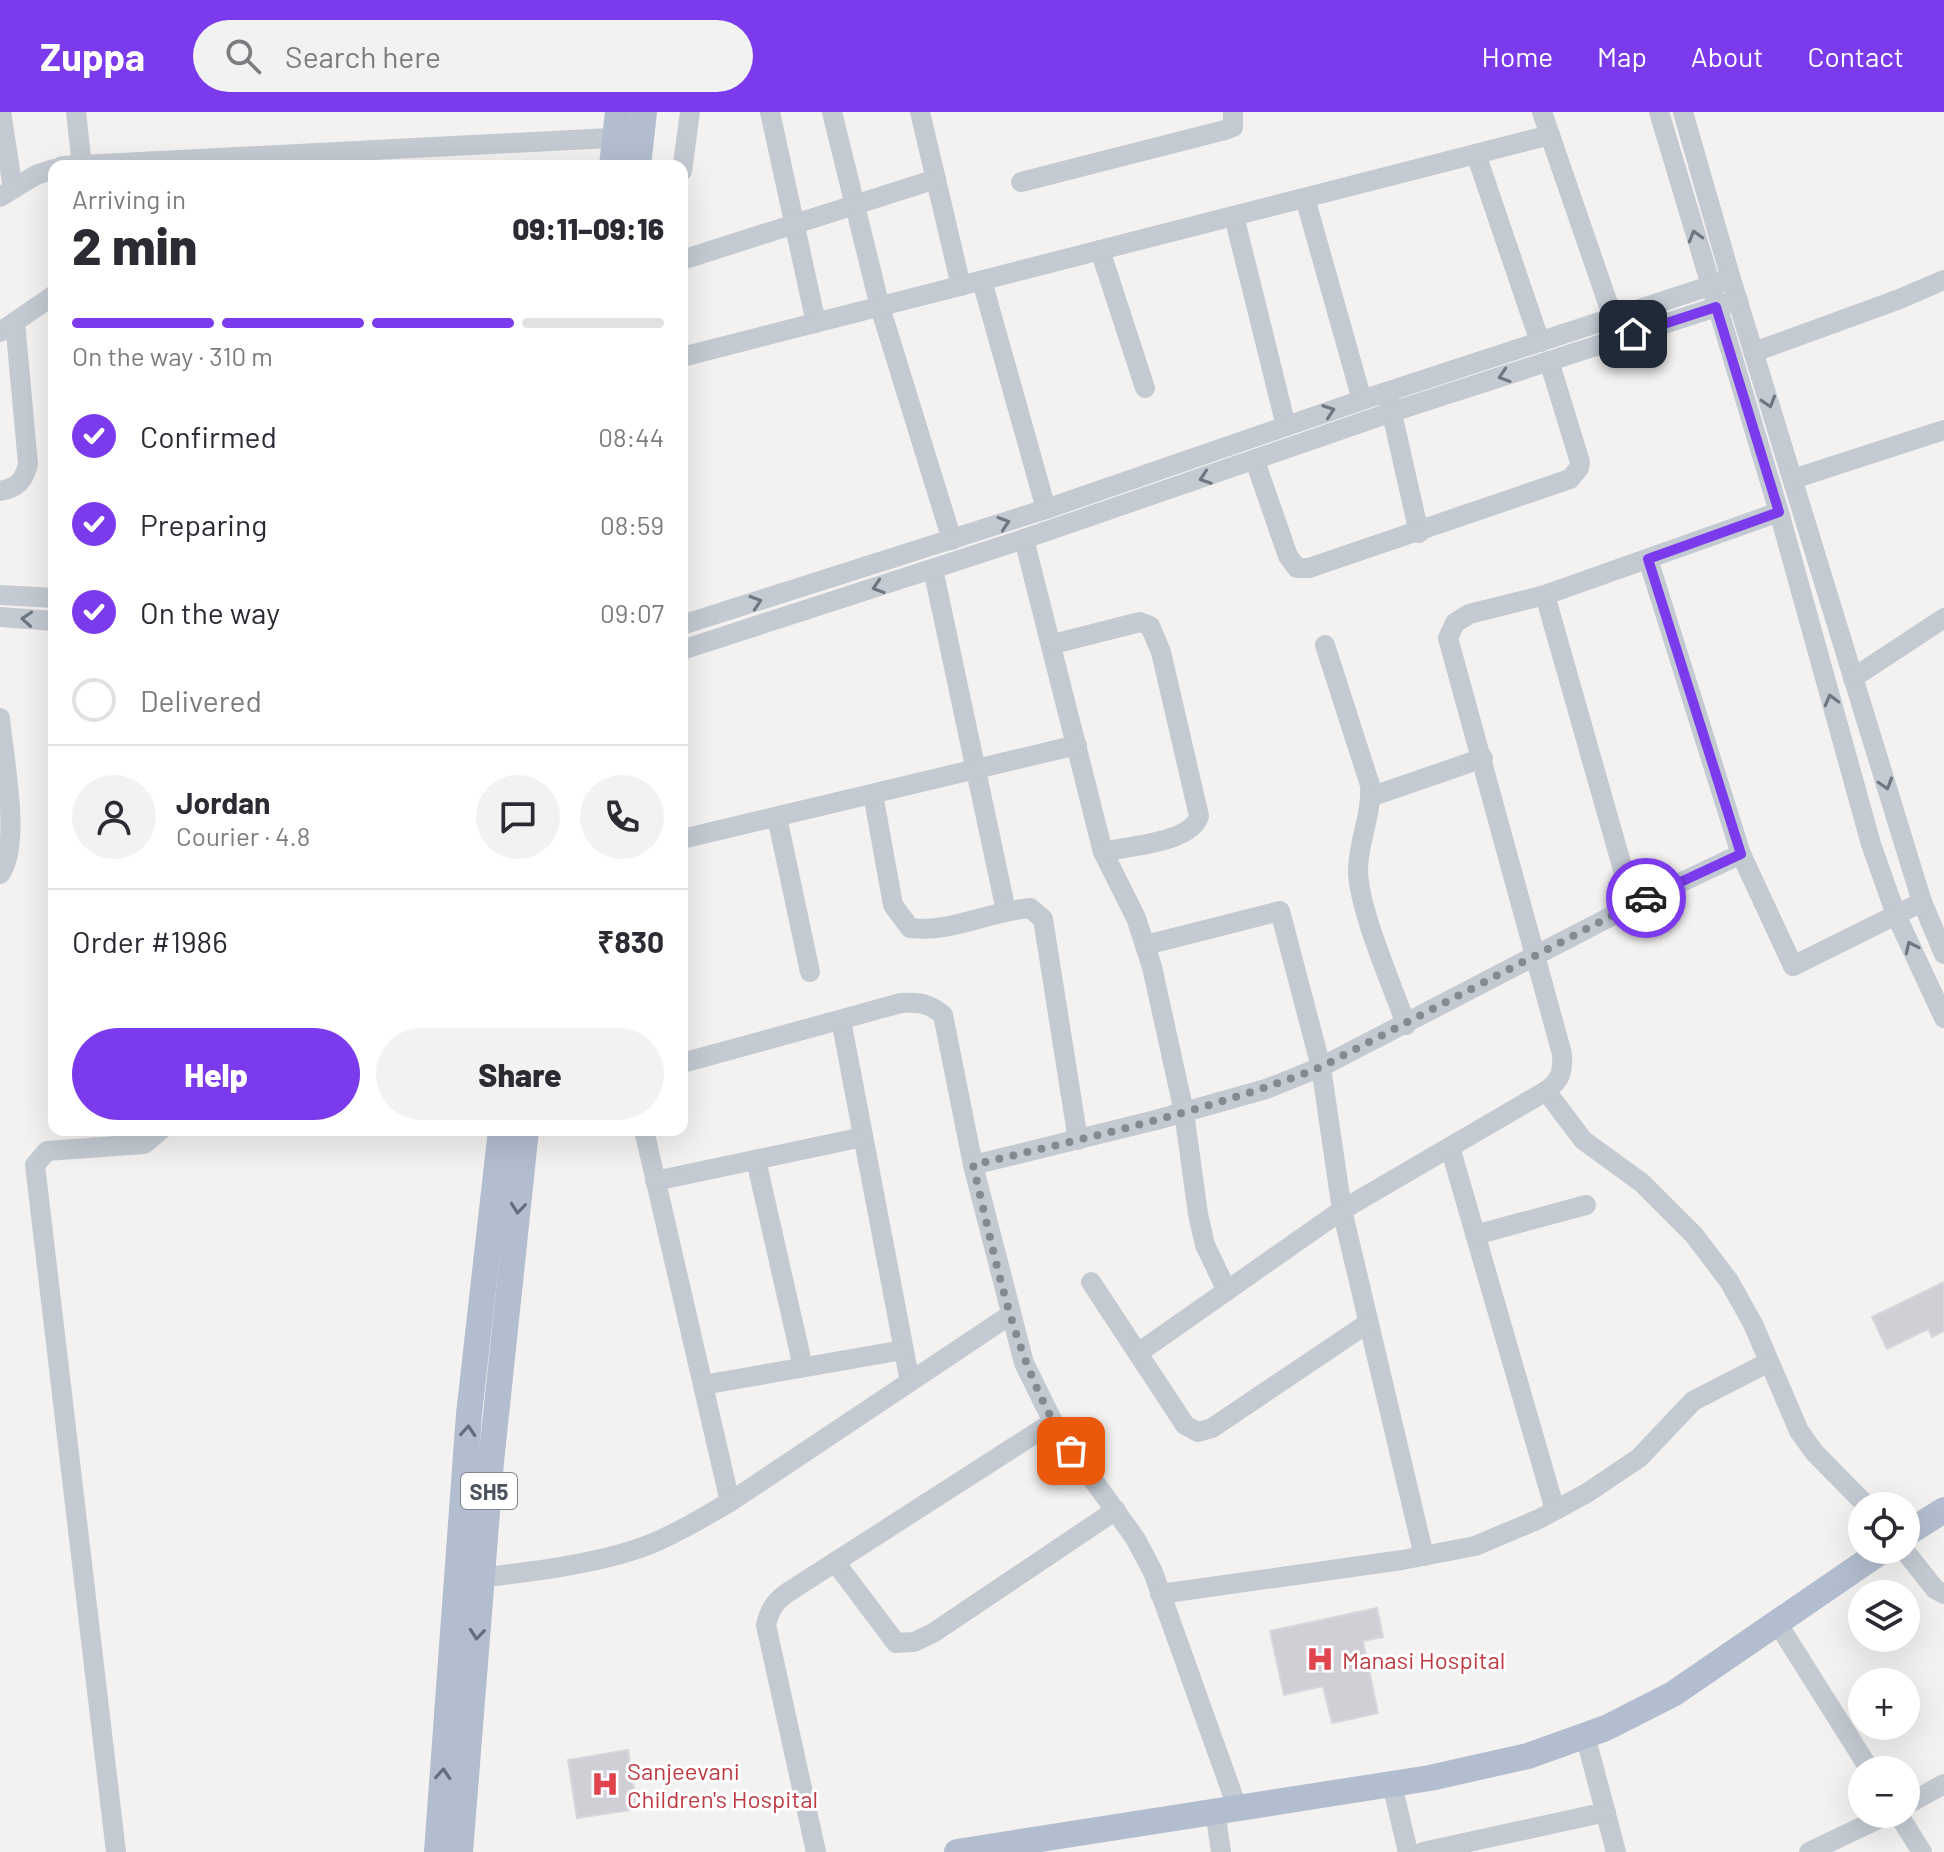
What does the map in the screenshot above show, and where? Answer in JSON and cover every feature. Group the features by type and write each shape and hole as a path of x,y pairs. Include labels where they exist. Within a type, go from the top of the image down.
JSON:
{"main road":[{"path":"615,160 630,124"},
{"path":"630,124 637,160"},
{"name":"SH5","path":"460,1852 470,1579 469,1414 500,1136"},
{"name":"SH5","path":"437,1852 525,1136"},
{"path":"1920,1525 1944,1510"},
{"path":"957,1852 1392,1784 1528,1756 1585,1735 1673,1694 1863,1564"}],"street":[{"path":"1,112 7,193 48,171"},
{"path":"75,160 76,112"},
{"path":"683,160 690,112"},
{"path":"770,112 816,323"},
{"path":"832,112 880,307 952,540"},
{"path":"920,112 961,286"},
{"path":"1021,182 1225,130 1233,127 1233,112"},
{"path":"1542,112 1613,318"},
{"path":"1659,112 1779,512 1866,829 1896,915 1944,1018"},
{"path":"1683,112 1731,279 1922,902 1944,954"},
{"path":"143,160 630,124"},
{"path":"688,355 1550,135"},
{"path":"1476,154 1540,342"},
{"path":"688,258 936,179"},
{"path":"1305,198 1362,400"},
{"path":"1234,216 1286,426"},
{"path":"1100,250 1145,388"},
{"path":"688,648 1255,461 1389,402 1540,342 1731,279"},
{"path":"1754,352 1944,280"},
{"path":"982,281 1046,509"},
{"path":"0,491 14,489 25,476 28,464 8,327 48,299"},
{"path":"688,623 1046,509 1362,400 1389,402 1549,361 1738,300"},
{"path":"1255,461 1288,556 1297,568 1309,568 1419,533 1570,479 1576,474 1580,462 1549,361"},
{"path":"1389,402 1419,533"},
{"path":"1793,479 1944,430"},
{"path":"1138,1353 1342,1210 1546,1091 1563,1073 1562,1054 1448,638 1455,623 1469,614 1545,595 1779,512"},
{"path":"1024,539 1053,644 1103,852 1146,945 1184,1112 1201,1229 1215,1269 1227,1291"},
{"path":"1648,559 1741,854 1793,966 1922,902"},
{"path":"933,569 1006,911"},
{"path":"0,595 48,598"},
{"path":"1545,595 1633,905"},
{"path":"0,617 48,621"},
{"path":"1853,678 1944,618"},
{"path":"1053,644 1140,622 1150,626 1161,652 1199,816 1196,826 1184,835 1103,852"},
{"path":"1325,645 1370,785 1371,809 1364,830 1358,872 1363,902 1406,1025"},
{"path":"0,718 11,838 6,866 0,874"},
{"path":"688,838 1077,745"},
{"path":"1370,797 1483,758"},
{"path":"873,794 893,905 910,928 926,930 961,924 1006,911 1030,908 1038,912 1046,926 1078,1140"},
{"path":"777,817 810,972"},
{"path":"973,1165 1266,1089 1321,1067 1633,905 1741,854"},
{"path":"1146,945 1280,911 1321,1067 1342,1210 1424,1556"},
{"path":"688,1061 918,1002 932,1006 943,1015 973,1165 1024,1363 1053,1422 1085,1472 1135,1538 1160,1594 1226,1808 1221,1852"},
{"path":"841,1020 910,1382"},
{"path":"1546,1091 1583,1140 1642,1183 1694,1235 1729,1281 1753,1324 1799,1431 1814,1452 1853,1492"},
{"path":"116,1852 35,1165 47,1151 144,1144 154,1136"},
{"path":"645,1136 730,1502"},
{"path":"655,1181 863,1137"},
{"path":"1450,1147 1555,1510"},
{"path":"756,1160 803,1367"},
{"path":"1475,1235 1586,1205"},
{"path":"1091,1282 1185,1425 1198,1432 1212,1428 1368,1323"},
{"path":"470,1579 594,1559 650,1544 730,1502 1010,1315"},
{"path":"703,1385 903,1350"},
{"path":"1160,1594 1475,1546 1587,1493 1639,1458 1693,1401 1769,1362"},
{"path":"816,1852 766,1625 769,1611 777,1600 1053,1422"},
{"path":"835,1562 885,1632 896,1643 914,1642 933,1633 1116,1510"},
{"path":"1915,1564 1935,1589 1944,1594"},
{"path":"1778,1624 1861,1756"},
{"path":"1585,1735 1616,1852"},
{"path":"1392,1784 1408,1852"},
{"path":"1920,1797 1944,1784"},
{"path":"1423,1852 1606,1812"},
{"path":"1809,1852 1860,1828"},
{"path":"1907,1828 1922,1852"}],"building":[{"path":"1944,1282 1944,1331 1932,1337 1928,1329 1887,1349 1872,1317"},
{"path":"1377,1608 1383,1637 1363,1641 1378,1713 1332,1723 1323,1686 1284,1695 1270,1631"},
{"path":"628,1750 637,1809 577,1818 568,1760"}],"way so far":[{"path":"1071,1451 1024,1363 973,1165 1266,1089 1321,1067 1406,1025 1646,898"}],"place":[{"name":"Manasi Hospital","path":"1320,1659"},
{"name":"Sanjeevani Children's Hospital","path":"605,1784"}],"route":[{"path":"1633,334 1716,307 1779,512 1648,559 1741,854 1646,898"}]}
